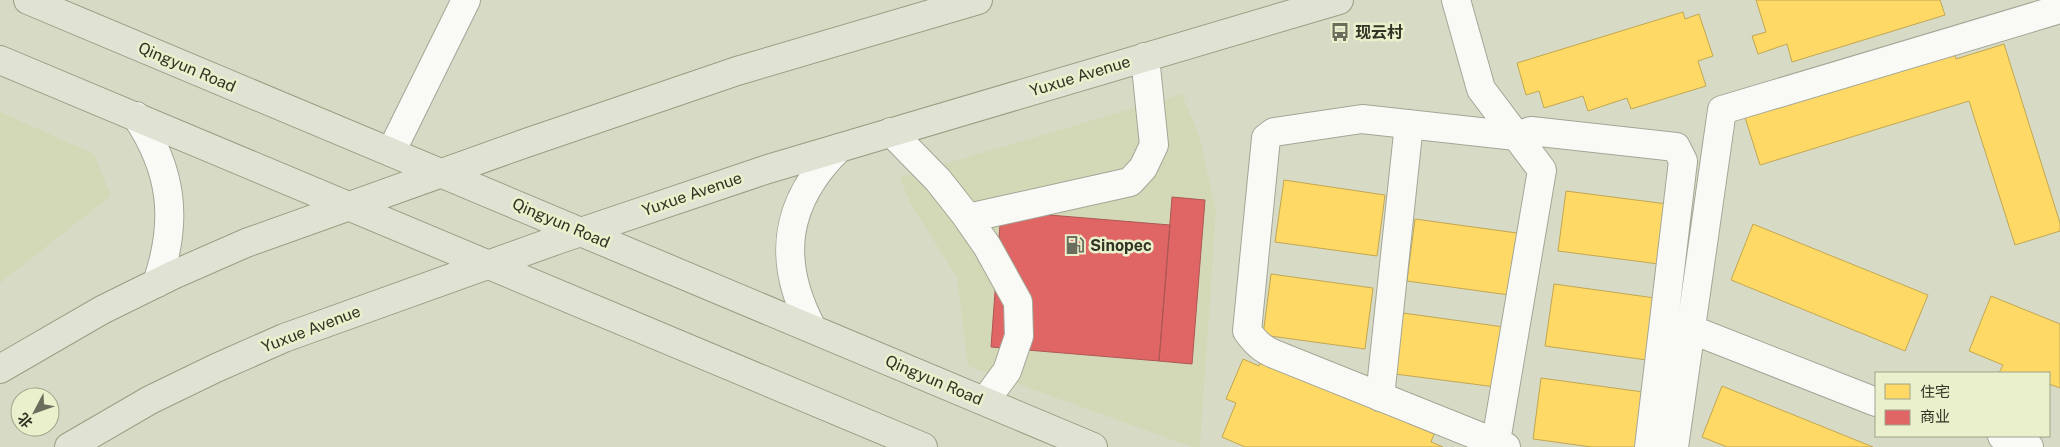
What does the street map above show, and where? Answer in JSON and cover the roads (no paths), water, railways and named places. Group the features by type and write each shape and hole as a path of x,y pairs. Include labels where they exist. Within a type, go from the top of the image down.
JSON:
{"main road":[{"name":"Qingyun Road","path":"28,0 1093,447"},
{"path":"0,369 102,310 246,243 441,173 737,71 978,0"},
{"name":"Yuxue Avenue","path":"68,447 150,400 284,338 489,264 768,169 1338,0"},
{"path":"0,60 923,447"}],"street":[{"path":"391,152 466,0"},
{"path":"1456,0 1481,89 1516,136 1542,170 1499,446 1264,350 1247,331 1266,138 1274,132 1362,119 1516,136 1530,131 1676,147 1684,161 1649,447"},
{"path":"1674,447 1722,110 2030,8 2060,9"},
{"path":"968,218 1130,182 1143,168 1154,145 1145,57"},
{"path":"136,116 150,137 160,159 167,183 170,208 168,242 165,259 157,283"},
{"path":"1380,397 1409,124"},
{"path":"891,132 938,180 968,218 999,267 1018,302 1019,336 1007,371 985,401"},
{"path":"812,328 794,289 790,267 793,223 810,181 839,148"},
{"path":"1690,329 1875,402"},
{"path":"2004,437 2029,447"}],"place":[{"name":"现云村","path":"1340,32"},
{"name":"Sinopec","path":"1075,245"}]}
